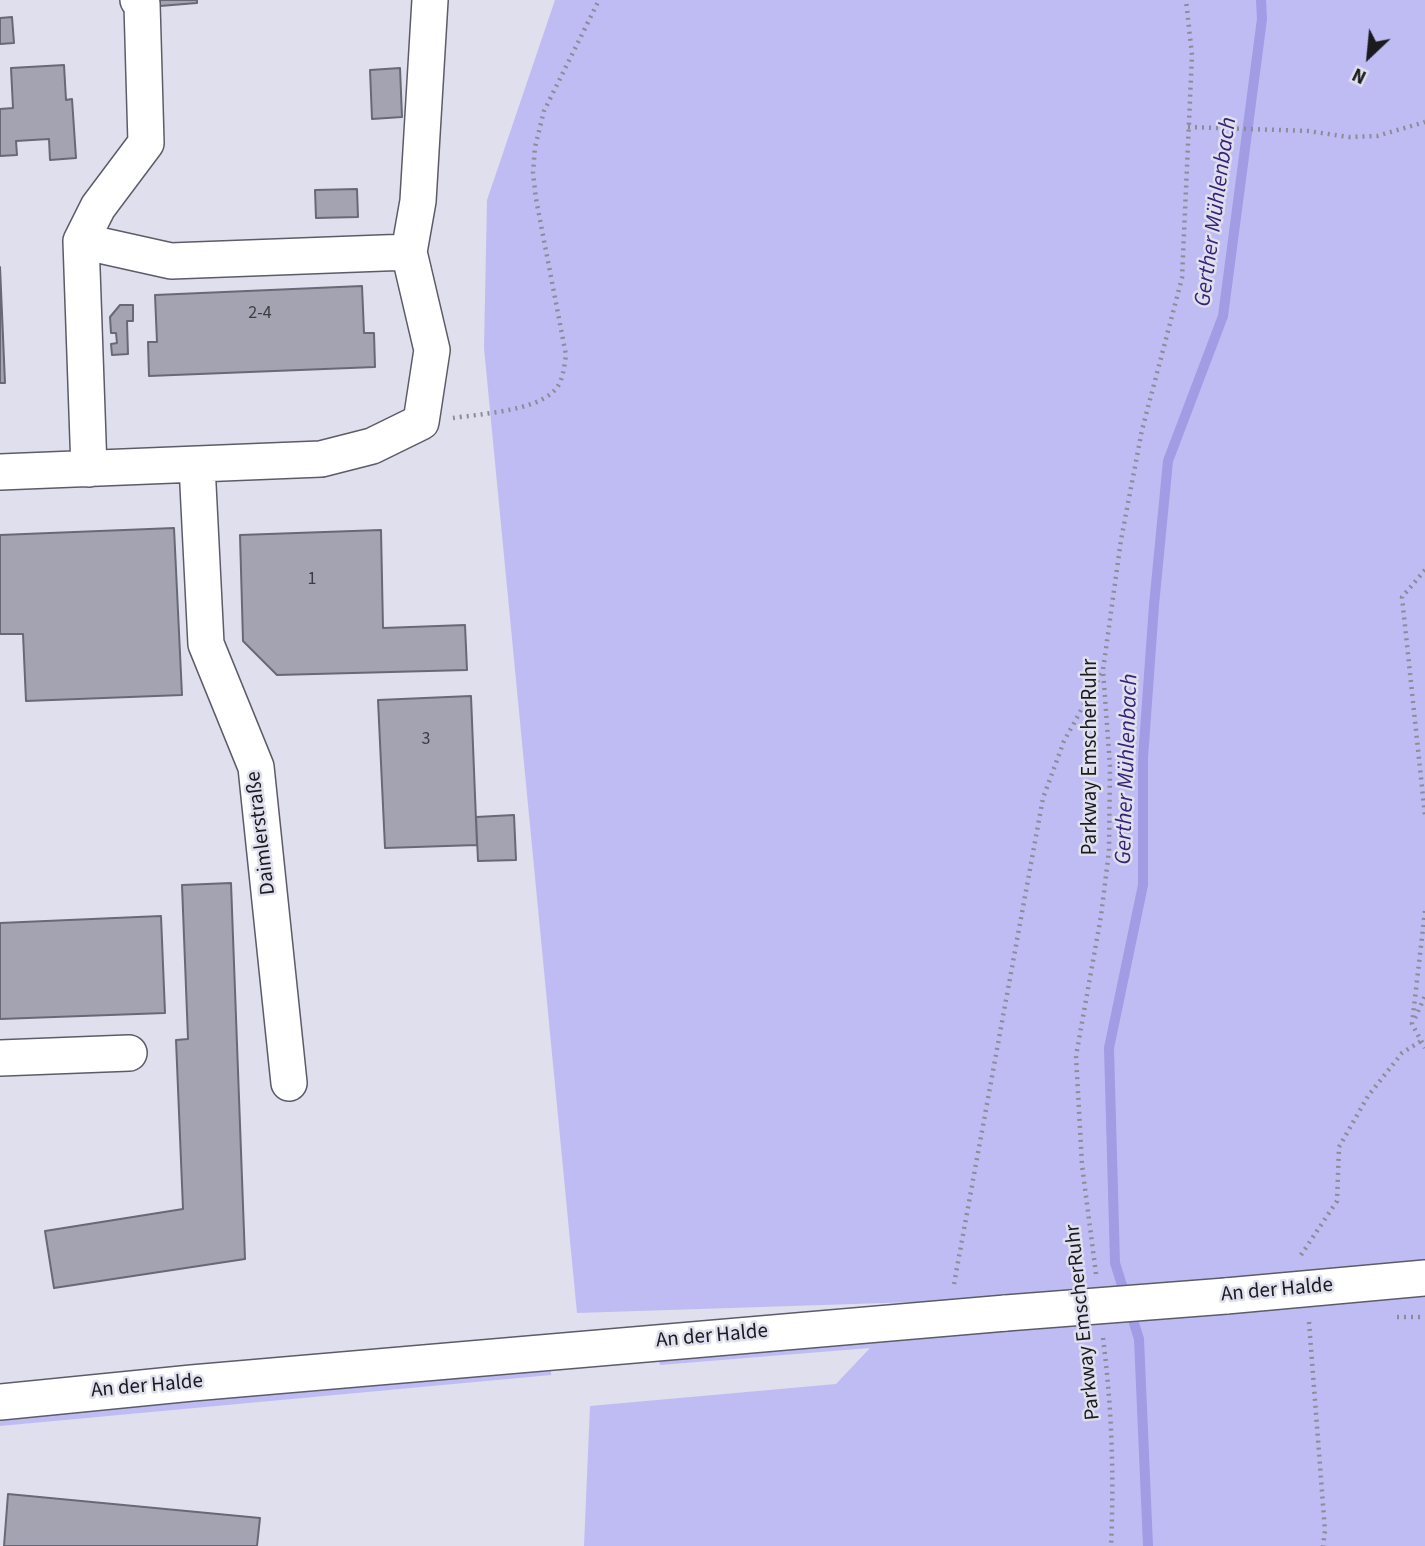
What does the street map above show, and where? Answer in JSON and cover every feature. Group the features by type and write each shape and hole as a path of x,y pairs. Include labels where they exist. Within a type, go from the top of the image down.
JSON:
{"street":[{"path":"89,469 81,241 98,206 146,143 142,4 138,0"},
{"path":"0,472 321,459 372,446 421,422 432,350 409,252 418,201 430,0"},
{"path":"81,241 172,261 409,252"},
{"name":"Daimlerstraße","path":"197,465 206,644 256,767 289,1083"},
{"path":"0,1058 128,1053"},
{"name":"An der Halde","path":"0,1402 604,1362 952,1317 1226,1296 1298,1304 1425,1278"}],"path":[{"path":"421,422 494,412 539,401 554,391 563,376 566,355 536,199 533,173 535,148 544,111 599,0"},
{"name":"Parkway EmscherRuhr","path":"1097,1288 1082,1164 1076,1056 1101,916 1109,851 1110,766 1103,670 1121,540 1142,430 1182,278 1192,55 1186,0"},
{"path":"1188,127 1277,130 1349,137 1377,136 1425,122"},
{"path":"1425,570 1402,597 1425,817"},
{"path":"952,1317 951,1300 1043,798 1064,741 1103,670"},
{"path":"1425,911 1412,1024 1425,1048"},
{"path":"1412,1024 1425,996"},
{"path":"1323,1546 1325,1531 1298,1304 1296,1263 1337,1201 1339,1147 1368,1096 1402,1053 1421,1041"},
{"name":"Parkway EmscherRuhr","path":"1102,1329 1111,1397 1111,1546"}],"shaded area":[{"path":"555,0 1425,0 1425,1546 584,1546 590,1406 836,1384 870,1348 660,1365 659,1361 670,1357 879,1340 915,1302 577,1313 484,348 487,200"},
{"path":"551,1369 551,1375 0,1426 0,1419 55,1413"}],"building":[{"path":"160,0 197,0 197,3 160,6"},
{"path":"12,17 14,43 0,44 0,18"},
{"path":"64,65 66,100 72,99 76,158 50,160 49,139 16,141 17,155 0,156 0,109 13,108 11,68"},
{"path":"400,68 402,117 372,119 370,70"},
{"path":"357,189 358,217 316,218 315,190"},
{"path":"0,267 5,383 0,383"},
{"path":"362,286 364,333 374,333 375,367 149,376 148,342 157,342 155,295"},
{"path":"120,305 133,305 133,321 127,321 128,354 112,355 111,344 117,343 116,333 111,333 110,317"},
{"path":"174,528 182,695 26,701 23,634 0,634 0,535"},
{"path":"381,530 383,628 465,625 467,670 277,675 243,641 240,535"},
{"path":"471,696 477,845 385,848 378,700"},
{"path":"514,815 516,860 478,861 476,817"},
{"path":"231,883 245,1259 54,1288 45,1231 183,1209 176,1040 188,1039 182,885"},
{"path":"161,916 165,1013 0,1019 0,923"},
{"path":"8,1494 260,1518 257,1546 4,1546"}],"waterway":[{"name":"Gerther Mühlenbach","path":"1148,1546 1139,1339 1115,1263 1109,1048 1143,885 1143,758 1168,461 1223,316 1262,19 1261,0"}]}
